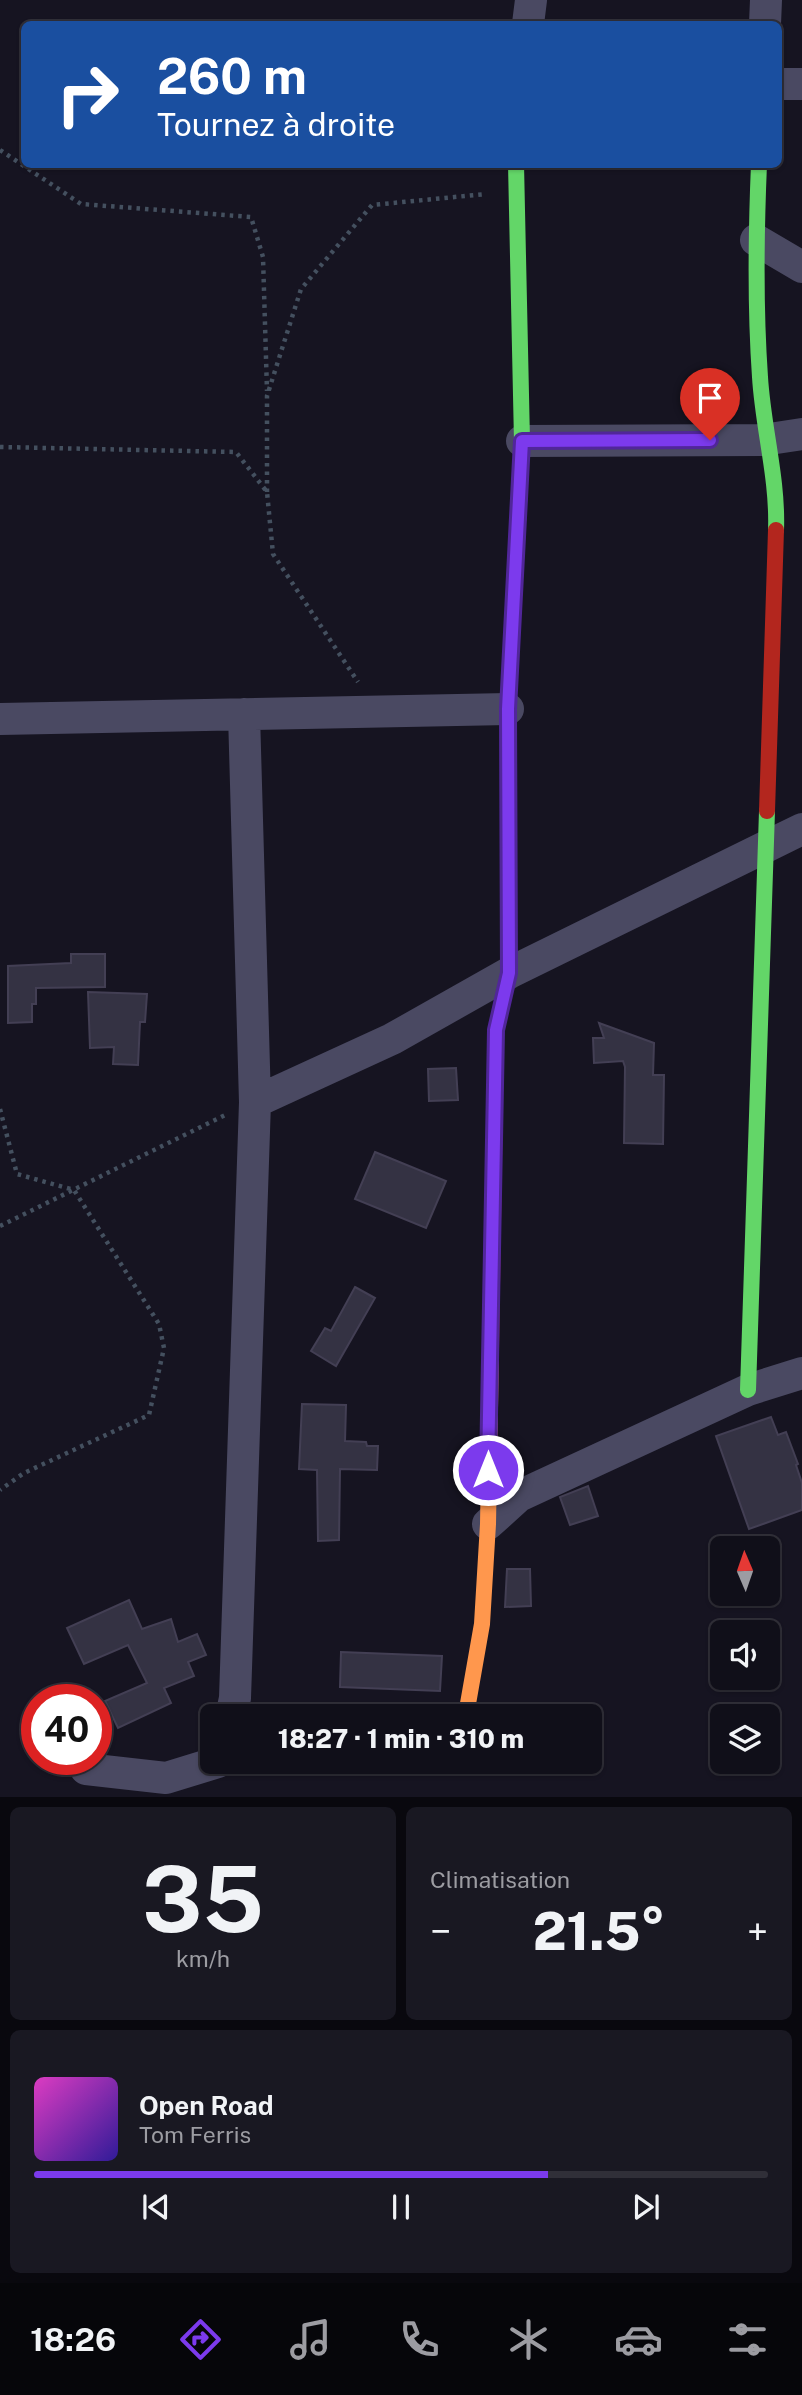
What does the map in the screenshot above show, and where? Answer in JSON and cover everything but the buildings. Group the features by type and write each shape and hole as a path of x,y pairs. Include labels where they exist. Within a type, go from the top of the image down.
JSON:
{"street":[{"path":"528,21 531,0"},
{"path":"765,21 766,0"},
{"path":"782,84 802,84"},
{"path":"469,1704 482,1624 488,1524 496,1030 509,973 508,709 522,441 516,168"},
{"path":"748,1390 776,505 763,440 756,240 759,168"},
{"path":"756,240 802,267"},
{"path":"522,441 763,440 802,434"},
{"path":"0,719 508,709"},
{"path":"234,1704 255,1102 244,714"},
{"path":"255,1102 392,1039 509,973 802,829"},
{"path":"488,1524 519,1496 748,1390 802,1373"},
{"path":"112,1772 166,1778 200,1768"}],"path":[{"path":"0,150 21,164"},
{"path":"27,168 82,204 251,217 263,257 267,492 273,554 377,711"},
{"path":"267,396 301,289 372,205 516,191"},
{"path":"0,447 236,452 267,492"},
{"path":"0,1226 255,1102"},
{"path":"0,1109 17,1174 74,1190 159,1324 164,1349 149,1415 24,1473 0,1490"}],"traffic: fast":[{"path":"516,168 522,441 519,503"},
{"path":"759,168 756,270 758,350 775,492 776,530"},
{"path":"748,1390 767,811"}],"traffic: slow":[{"path":"508,784 508,709 519,503"},
{"path":"468,1704 482,1624 488,1524 491,1350"}],"traffic: jam":[{"path":"767,811 776,530"},
{"path":"491,1350 496,1030 509,973 508,784"}],"route":[{"path":"488,1470 496,1030 509,973 508,709 522,441 710,440"}]}
